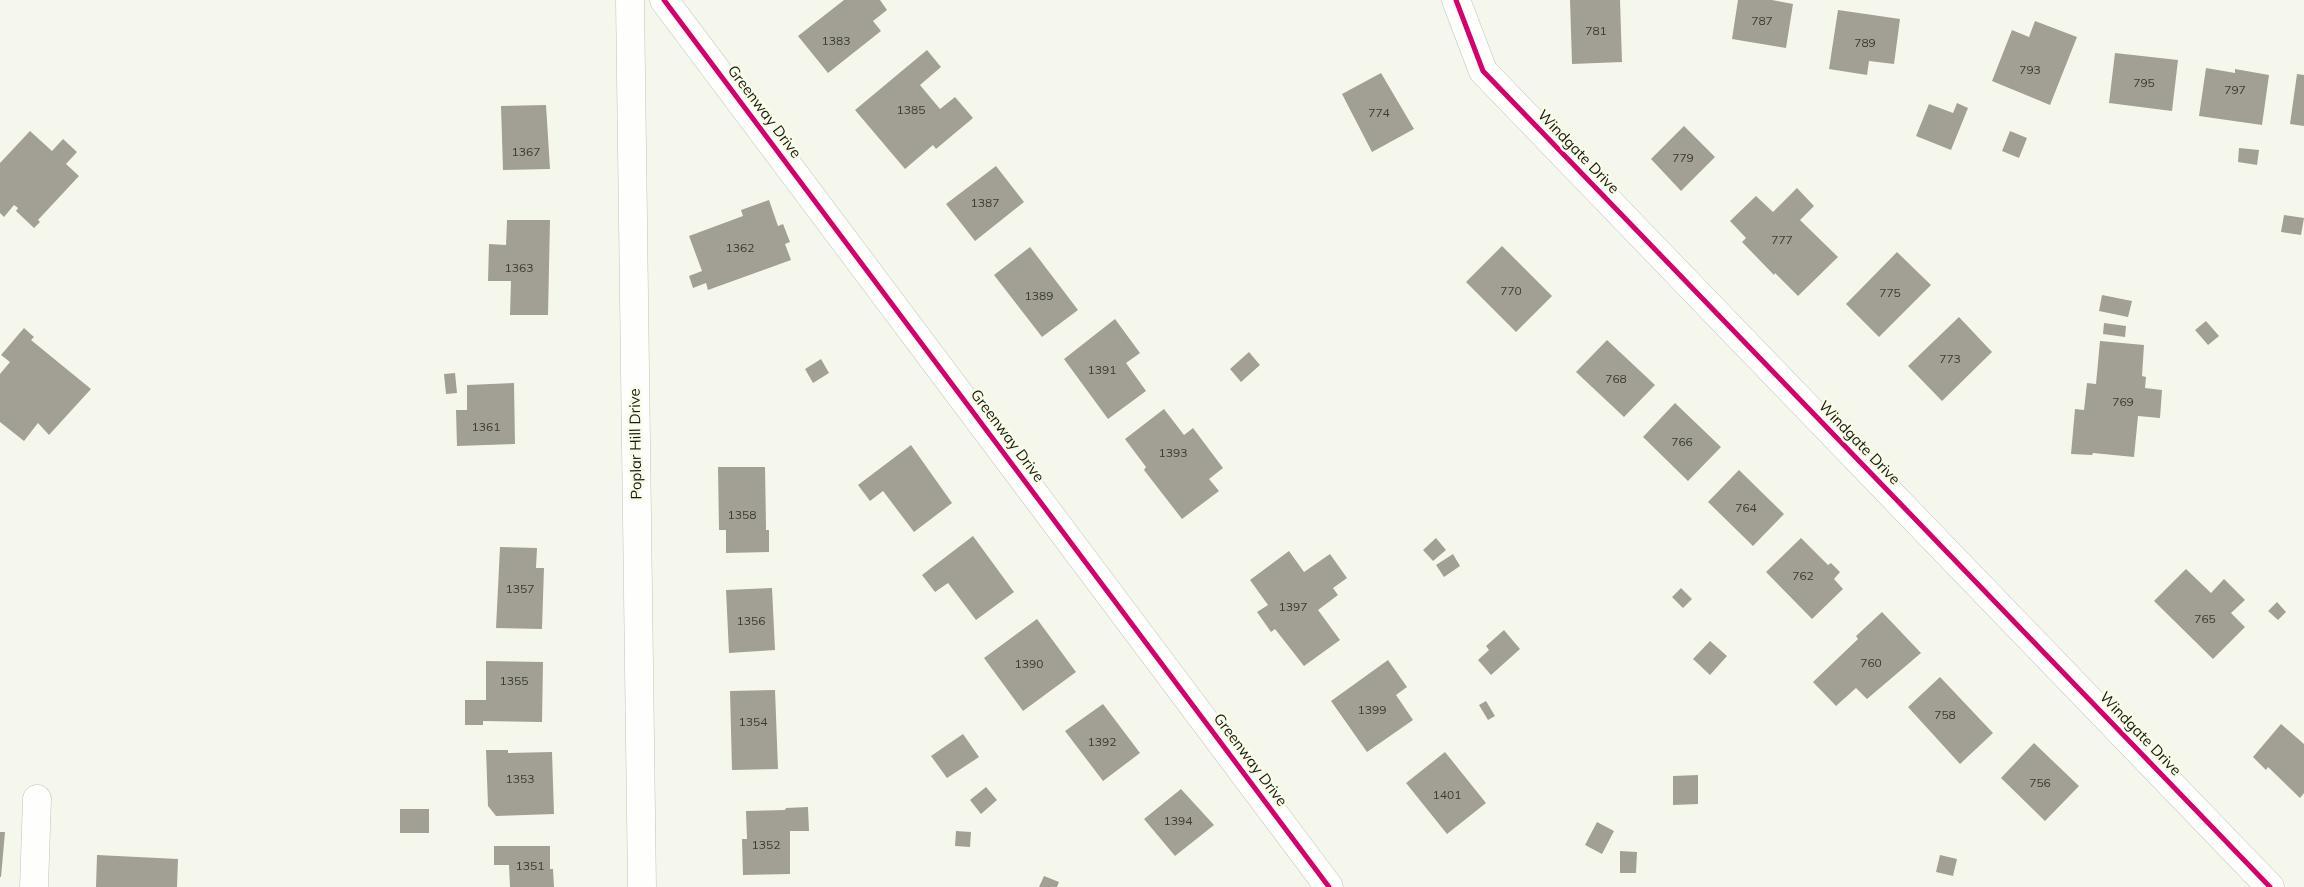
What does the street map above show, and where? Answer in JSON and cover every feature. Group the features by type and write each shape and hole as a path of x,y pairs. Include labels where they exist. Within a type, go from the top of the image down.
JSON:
{"street":[{"name":"Poplar Hill Drive","path":"630,0 642,887"},
{"name":"Greenway Drive","path":"664,0 1329,887"},
{"name":"Windgate Drive","path":"1456,0 1483,72 2270,887"},
{"path":"34,887 37,799"}],"building":[{"path":"844,0 880,0 887,10 873,21 881,31 828,73 798,36"},
{"path":"1570,0 1620,0 1622,62 1572,64"},
{"path":"1738,0 1772,0 1793,4 1786,48 1732,39"},
{"path":"1838,10 1900,19 1894,64 1869,61 1867,75 1829,69"},
{"path":"2035,21 2077,37 2050,105 1992,81 2012,30 2029,37"},
{"path":"927,50 941,67 920,85 940,109 955,97 973,118 936,149 933,145 905,169 855,110"},
{"path":"2115,53 2178,60 2172,111 2109,103"},
{"path":"2206,68 2235,73 2235,69 2269,75 2262,125 2199,116"},
{"path":"1381,73 1414,129 1372,152 1342,94"},
{"path":"2297,74 2304,75 2304,126 2290,124"},
{"path":"1957,103 1968,108 1951,150 1916,136 1929,104 1953,113"},
{"path":"546,105 550,169 503,170 501,106"},
{"path":"1684,126 1715,157 1681,191 1651,159"},
{"path":"30,131 52,151 63,139 77,152 66,164 79,176 38,220 40,222 34,228 16,211 18,208 14,205 4,217 0,213 0,163"},
{"path":"2010,131 2027,138 2019,158 2002,151"},
{"path":"2239,148 2259,150 2257,165 2238,162"},
{"path":"996,166 1024,202 975,241 946,204"},
{"path":"1797,188 1814,206 1800,220 1838,257 1798,296 1775,273 1774,275 1742,242 1746,238 1730,221 1756,196 1773,212"},
{"path":"769,200 778,226 783,224 790,242 785,244 791,260 708,290 706,283 693,288 689,276 702,271 689,236 743,216 741,210"},
{"path":"2284,215 2304,218 2301,235 2281,232"},
{"path":"507,220 550,220 548,315 510,315 511,281 488,281 489,244 506,245"},
{"path":"1502,246 1552,296 1516,332 1466,282"},
{"path":"1030,247 1078,310 1042,337 994,275"},
{"path":"1897,252 1931,285 1879,337 1846,304"},
{"path":"2102,295 2132,301 2128,317 2099,311"},
{"path":"1959,317 1992,352 1942,401 1908,366"},
{"path":"1115,319 1140,353 1126,363 1146,391 1108,419 1064,359"},
{"path":"2206,321 2219,336 2208,345 2195,330"},
{"path":"2104,323 2126,326 2125,337 2103,334"},
{"path":"24,328 34,337 31,340 91,389 49,435 38,423 24,441 0,422 0,374 10,362 1,355"},
{"path":"1607,340 1655,385 1624,417 1576,372"},
{"path":"2100,341 2144,345 2142,376 2146,377 2145,388 2162,390 2160,418 2138,416 2134,457 2093,453 2092,455 2071,454 2075,409 2084,410 2087,383 2096,384"},
{"path":"1249,352 1260,365 1241,382 1230,369"},
{"path":"821,359 829,373 813,383 805,369"},
{"path":"455,373 457,393 446,394 444,374"},
{"path":"514,383 515,444 457,446 456,410 467,410 467,385"},
{"path":"1675,403 1721,447 1688,481 1643,437"},
{"path":"1164,409 1184,435 1193,428 1223,468 1209,479 1219,491 1182,519 1144,470 1146,467 1125,439"},
{"path":"911,445 952,503 914,532 883,491 870,501 858,485"},
{"path":"718,467 765,467 766,530 769,530 769,552 726,553 726,530 719,530"},
{"path":"1739,470 1784,514 1753,546 1708,502"},
{"path":"973,536 1014,592 976,620 948,583 935,592 922,575"},
{"path":"1436,538 1446,550 1433,561 1423,550"},
{"path":"1801,538 1828,565 1831,563 1840,572 1834,579 1843,589 1812,619 1766,572"},
{"path":"500,547 537,548 536,568 544,568 542,629 496,628"},
{"path":"1289,551 1304,572 1330,554 1347,578 1333,588 1338,595 1318,610 1340,640 1304,666 1275,629 1271,632 1257,612 1268,605 1250,580"},
{"path":"1453,554 1460,566 1444,577 1436,565"},
{"path":"2186,569 2211,593 2224,579 2245,600 2231,613 2245,627 2213,659 2154,601"},
{"path":"772,588 775,650 729,653 726,590"},
{"path":"1681,588 1692,599 1683,608 1672,597"},
{"path":"2277,602 2286,612 2278,620 2268,611"},
{"path":"1882,612 1921,653 1867,699 1856,688 1836,706 1813,682 1858,639 1856,636"},
{"path":"1037,619 1076,672 1023,711 984,658"},
{"path":"1504,630 1520,649 1491,675 1478,660 1489,650 1486,646"},
{"path":"1710,641 1727,656 1710,675 1693,659"},
{"path":"1388,660 1407,687 1396,695 1413,720 1367,752 1331,701"},
{"path":"486,661 543,662 542,722 483,721 483,725 465,725 465,700 486,700"},
{"path":"1940,677 1993,733 1960,764 1908,707"},
{"path":"775,690 778,769 732,770 730,691"},
{"path":"1486,701 1495,716 1488,720 1479,705"},
{"path":"1103,704 1140,753 1103,781 1065,731"},
{"path":"2281,724 2304,744 2304,793 2300,798 2268,767 2266,770 2253,757"},
{"path":"963,734 979,757 947,778 931,756"},
{"path":"2034,743 2079,786 2045,821 2001,778"},
{"path":"486,750 508,750 508,753 552,752 554,814 496,816 488,806"},
{"path":"1445,752 1486,803 1447,834 1406,783"},
{"path":"1698,775 1698,804 1673,805 1673,776"},
{"path":"986,787 997,800 981,814 970,800"},
{"path":"1181,789 1214,825 1175,856 1144,819"},
{"path":"808,807 809,831 790,831 790,874 743,875 742,839 747,839 746,811 785,810 786,808"},
{"path":"400,809 429,809 429,833 400,833"},
{"path":"1597,822 1614,831 1602,854 1585,845"},
{"path":"956,831 971,832 970,847 955,846"},
{"path":"0,832 5,832 1,877 0,877"},
{"path":"494,846 550,846 550,869 553,869 554,887 510,887 509,865 494,865"},
{"path":"1620,851 1637,852 1636,873 1620,873"},
{"path":"97,855 178,859 177,887 96,887"},
{"path":"1940,855 1957,859 1953,876 1936,872"},
{"path":"1044,876 1059,882 1057,887 1039,887"}],"cycle path":[{"path":"664,0 1329,887"},
{"path":"1456,0 1483,71 2270,887"}]}
